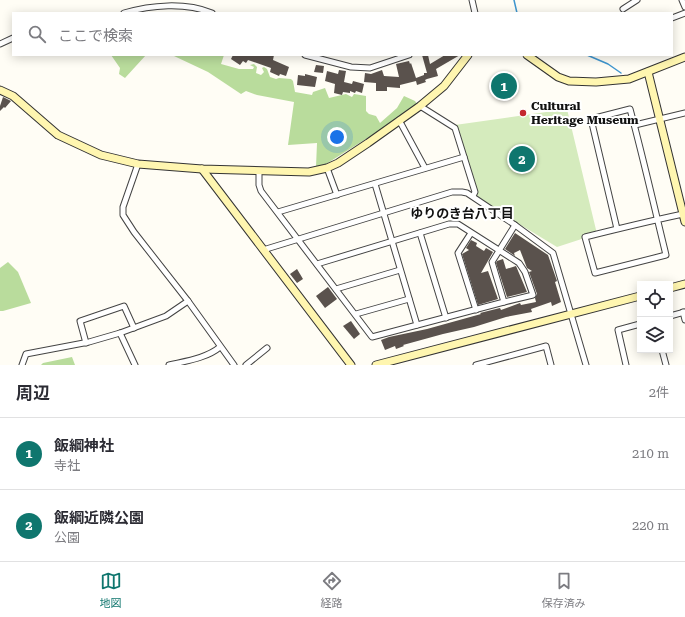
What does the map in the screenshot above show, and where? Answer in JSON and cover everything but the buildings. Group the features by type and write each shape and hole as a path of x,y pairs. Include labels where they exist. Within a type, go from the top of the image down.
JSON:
{"street":[{"path":"472,0 475,12"},
{"path":"623,10 637,0"},
{"path":"682,0 685,7"},
{"path":"128,12 155,6 177,6 207,12"},
{"path":"673,18 685,13"},
{"path":"0,44 12,38"},
{"path":"309,56 351,67 370,68 406,56"},
{"path":"0,90 14,96 63,138 101,155 138,164 202,169 309,172 327,168 356,151 420,106 444,86 467,56"},
{"path":"528,56 558,77 569,81 596,82 629,79 685,57"},
{"path":"648,72 685,222"},
{"path":"420,106 455,128 475,192 473,196"},
{"path":"617,229 591,119 630,109 635,125 658,220 666,255 595,273 585,237 617,229 658,220 683,214"},
{"path":"635,125 685,113"},
{"path":"399,120 425,168"},
{"path":"278,212 464,157"},
{"path":"138,164 123,207 122,215 188,301 234,365"},
{"path":"327,168 337,195"},
{"path":"202,169 262,250 351,365"},
{"path":"259,171 259,185 261,191 372,337 532,295 524,268 519,263 498,251 458,224 451,224 317,264"},
{"path":"374,184 417,325"},
{"path":"262,250 452,192 462,192 473,196 553,253 586,365"},
{"path":"504,302 492,262 515,225"},
{"path":"420,233 446,318"},
{"path":"471,233 458,253 476,310"},
{"path":"336,289 400,270"},
{"path":"673,287 685,284"},
{"path":"376,365 637,297"},
{"path":"356,314 409,298"},
{"path":"22,365 26,354 86,343 120,333 166,316 188,301"},
{"path":"86,343 80,321 124,306 134,328"},
{"path":"673,315 684,312 685,320"},
{"path":"626,365 618,330 637,325"},
{"path":"120,333 135,365"},
{"path":"169,365 214,352 220,346"},
{"path":"476,365 546,346 551,365"},
{"path":"246,365 267,348"},
{"path":"663,353 666,365"}],"green space":[{"path":"112,56 145,56 125,78 119,74 120,68"},
{"path":"174,56 224,56 221,64 239,69 253,69 254,67 250,65 254,64 257,67 256,73 261,75 264,72 262,68 264,67 267,69 270,77 276,79 291,79 293,81 295,92 312,95 313,92 325,88 329,98 346,94 352,97 354,94 366,96 366,111 369,114 376,116 380,123 397,108 404,96 415,101 417,104 377,132 326,164 316,167 317,143 288,145 294,102 257,95 246,91 241,94 208,72"},
{"path":"567,109 597,234 557,247 473,196 476,192 455,125"},
{"path":"8,262 18,272 31,303 0,311 0,268"},
{"path":"72,357 75,365 41,365 43,363"}],"waterway":[{"path":"514,0 517,12"},
{"path":"589,56 608,64 621,73"}],"place":[{"name":"飯綱神社","path":"504,86"},
{"name":"Cultural Heritage Museum","path":"523,113"},
{"name":"飯綱近隣公園","path":"522,159"}],"district":[{"name":"ゆりのき台八丁目","path":"462,213"}]}
